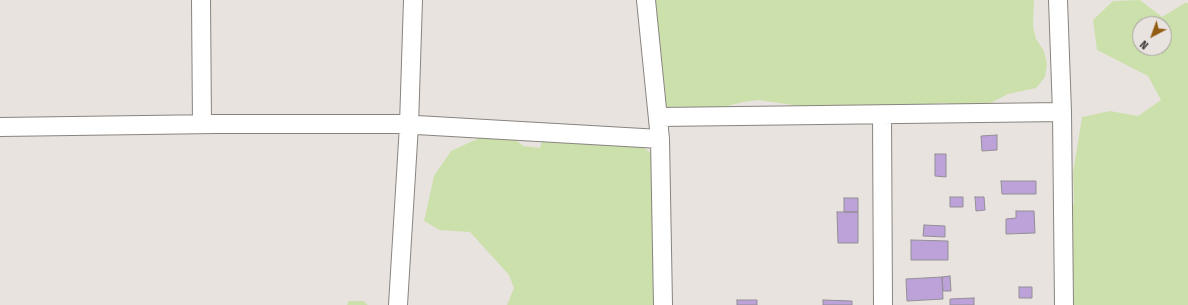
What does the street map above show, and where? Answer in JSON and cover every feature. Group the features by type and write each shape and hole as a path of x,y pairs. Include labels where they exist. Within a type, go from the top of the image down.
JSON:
{"street":[{"path":"201,0 202,124"},
{"path":"398,305 409,125 413,0"},
{"path":"646,0 659,117 662,305"},
{"path":"1058,0 1062,112 1064,305"},
{"path":"659,117 1062,112"},
{"path":"882,114 883,305"},
{"path":"0,127 202,124 409,125 660,139"}],"green space":[{"path":"653,0 1034,0 1033,26 1036,39 1044,51 1047,64 1045,77 1036,88 1008,94 983,107 941,103 913,107 899,104 856,114 758,100 716,109 687,107 673,109 660,106"},
{"path":"1140,0 1161,16 1132,16 1132,56 1172,56 1172,16 1164,16 1185,3 1188,3 1188,305 1072,305 1074,284 1065,229 1074,202 1073,173 1082,117 1110,111 1138,116 1161,100 1148,76 1097,50 1093,20 1113,1"},
{"path":"503,129 523,146 540,148 544,135 640,144 654,156 661,305 507,305 514,288 509,275 470,232 440,230 424,221 434,176 451,151 490,133"},
{"path":"349,301 363,301 368,305 347,305"}],"building":[{"path":"997,135 997,150 982,151 981,136"},
{"path":"935,154 946,154 946,177 935,176"},
{"path":"1001,181 1036,181 1036,194 1002,194"},
{"path":"950,197 963,197 963,207 950,207"},
{"path":"975,197 984,197 985,210 976,211"},
{"path":"844,198 858,198 858,212 844,212"},
{"path":"1016,211 1034,211 1035,233 1006,234 1006,219 1016,218"},
{"path":"837,212 858,212 858,243 838,243"},
{"path":"924,225 945,226 945,237 923,236"},
{"path":"911,240 948,241 948,260 911,260"},
{"path":"950,276 951,291 943,291 942,277"},
{"path":"942,277 943,299 907,301 906,279"},
{"path":"1019,287 1032,287 1032,298 1019,298"},
{"path":"974,298 974,305 950,305 950,299"},
{"path":"737,300 757,300 757,305 737,305"},
{"path":"823,300 852,301 852,305 823,305"}]}
